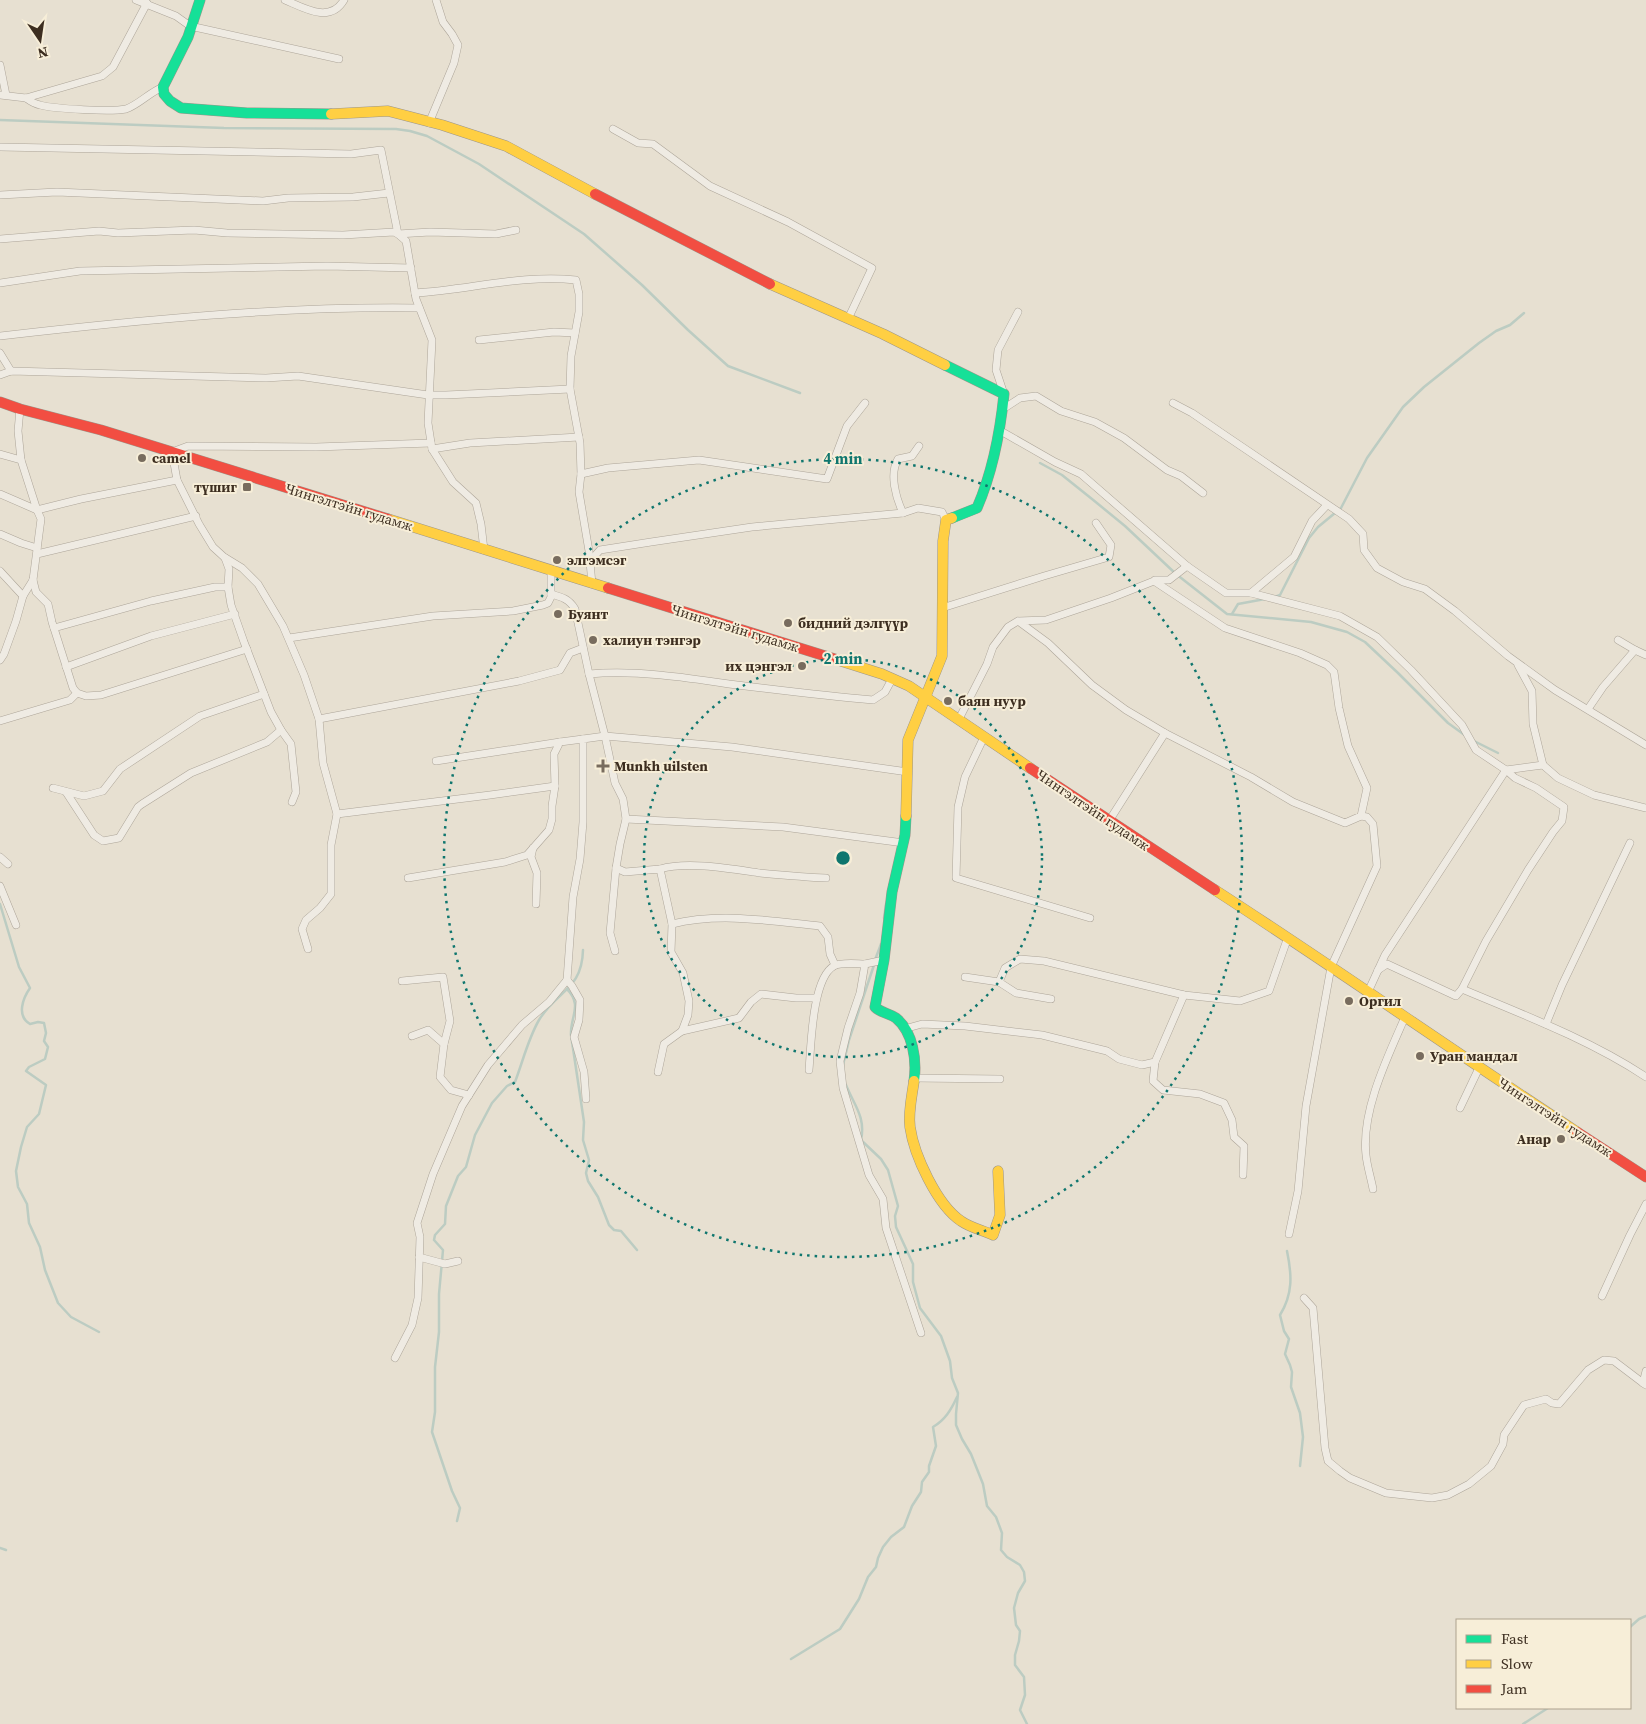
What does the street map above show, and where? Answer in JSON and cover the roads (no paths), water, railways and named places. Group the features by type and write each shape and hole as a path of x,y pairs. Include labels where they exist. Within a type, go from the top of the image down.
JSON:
{"street":[{"path":"136,0 176,16 190,26 340,59"},
{"path":"200,0 188,36 163,87 164,94 170,101 181,108 247,113 336,114 388,111 442,125 506,146 611,203 784,292 883,334 1004,394"},
{"path":"285,0 317,12 328,14 339,8 344,0"},
{"path":"429,123 454,63 458,45 443,22 436,0"},
{"path":"26,98 102,76 109,71 113,67 147,3"},
{"path":"0,64 3,95 26,98 38,105 58,108 121,109 134,105 148,94 163,87"},
{"path":"614,128 638,143 653,144 710,186 788,222 872,268 848,319"},
{"path":"0,147 350,154 381,150 398,234"},
{"path":"0,195 57,192 263,201 288,198 353,197 389,193"},
{"path":"0,239 99,231 194,230 227,233 343,235 394,232 398,234 406,241 415,293 432,340 428,395 428,423 432,446 453,482 476,503 484,550"},
{"path":"398,234 430,232 496,234 516,230"},
{"path":"0,283 80,271 327,266 411,268"},
{"path":"415,293 513,281 556,278 576,280 579,312 571,356 570,389 579,437 581,474 579,492 592,584"},
{"path":"0,336 129,322 274,312 380,307 419,308"},
{"path":"946,520 977,508 984,492 999,430 1004,394 996,370 998,350 1018,312"},
{"path":"479,340 554,332 576,333"},
{"path":"0,353 11,371"},
{"path":"0,375 11,371 256,378 298,376 446,396 570,389"},
{"path":"1002,410 1020,398 1036,396 1061,411 1095,422 1124,438 1203,493"},
{"name":"Чингэлтэйн гудамж","path":"0,402 101,430 551,570 892,678 909,686 1109,821 1288,937 1479,1068 1646,1177"},
{"path":"581,474 608,468 699,460 827,479 847,426 865,403"},
{"path":"1173,403 1192,413 1349,519 1363,534 1364,550 1378,568 1404,582 1425,589 1455,611 1517,663 1555,690 1646,745"},
{"path":"20,409 18,431 21,460 36,510 41,519 33,580 36,592 48,604 66,667 73,688 77,693 86,696 101,695 247,649"},
{"path":"999,430 1080,474 1187,566 1226,593 1250,593 1340,616 1377,637 1462,725 1476,750 1515,778 1536,788 1564,807 1562,820 1528,870 1486,941 1462,989 1456,996 1387,964 1378,970"},
{"path":"308,949 302,929 306,920 320,908 331,894 331,845 337,814 323,763 319,719 289,638 258,584 242,568 224,557 213,547 177,480 172,452 188,446 432,446 579,437"},
{"path":"903,513 898,501 894,465 898,459 912,456 919,446"},
{"path":"0,454 21,460"},
{"path":"0,494 36,510 80,499 177,480"},
{"path":"1250,593 1294,557 1312,522 1327,505"},
{"path":"590,561 600,550 650,542 752,528 903,513 918,508 942,512 946,520 943,541 942,656 908,740 908,794 904,843 892,892 884,960 875,1007 879,1012 890,1014 898,1019 913,1051 914,1078 910,1125 914,1142 934,1189 959,1220 993,1235 1000,1215 998,1171"},
{"path":"0,534 37,551 196,516"},
{"path":"942,608 1109,557 1111,545 1096,523"},
{"path":"224,557 229,569 228,588 247,649 264,694 281,730 291,744 296,792 292,802"},
{"path":"958,719 987,664 993,646 1008,626 1018,621 1046,620 1111,598 1154,580 1169,580 1187,566"},
{"path":"289,638 433,616 513,611 548,603 551,594 551,570"},
{"path":"0,571 23,596"},
{"path":"0,660 14,629 23,596 33,580"},
{"path":"1154,580 1225,628 1300,653 1327,665 1334,672 1339,708 1348,746 1367,788 1361,816"},
{"path":"54,628 151,601 215,587 228,588"},
{"path":"551,594 565,598 575,609 615,783 623,799 626,818 616,868 610,933 614,951"},
{"path":"66,667 151,636 235,614"},
{"path":"1018,621 1048,643 1092,685 1126,710 1165,734 1251,776 1293,802 1345,823 1361,816 1367,817 1373,824 1377,866 1331,967 1306,1106 1298,1191 1289,1234"},
{"path":"1618,640 1646,655"},
{"path":"319,719 519,681 551,673 560,670 570,653 583,648"},
{"path":"1588,709 1635,650"},
{"path":"1517,663 1532,691 1533,724 1543,765 1558,778 1594,796 1646,808"},
{"path":"589,674 611,672 677,676 813,695 873,700 885,692 892,678"},
{"path":"0,721 70,700 77,693"},
{"path":"53,788 84,796 103,790 120,769 200,716 264,694"},
{"path":"66,792 94,835 103,841 119,838 138,807 142,804 192,773 267,742 281,730"},
{"path":"1109,821 1165,734"},
{"path":"436,761 605,736 732,747 908,772"},
{"path":"984,737 965,777 958,807 956,878 1090,918"},
{"path":"395,1358 412,1325 418,1298 420,1236 417,1223 432,1174 462,1106 488,1065 522,1025 549,1002 567,980 572,897 580,859 583,822 583,739"},
{"path":"408,878 505,862 527,854 534,848 549,830 552,819 554,754 560,742"},
{"path":"1368,992 1385,955 1506,770 1543,765"},
{"path":"337,814 490,796 554,786"},
{"path":"626,818 784,827 904,843"},
{"path":"1546,1024 1562,985 1630,843"},
{"path":"534,848 532,857 537,873 536,904"},
{"path":"0,857 8,864"},
{"path":"616,868 625,872 660,869 672,865 826,878"},
{"path":"660,869 672,924 671,952 683,973 689,1001 688,1015 682,1031"},
{"path":"0,886 16,925"},
{"path":"672,924 694,919 755,919 820,926 828,937 830,954 835,965"},
{"path":"999,982 1005,968 1020,959 1044,961 1184,995 1240,1001 1269,991 1288,937"},
{"path":"809,1070 816,998 826,973 835,965 865,964 884,960"},
{"path":"865,964 860,993 848,1028 840,1061 843,1088 869,1175 883,1199 886,1228 921,1333"},
{"path":"402,981 443,977 450,1021 444,1044 440,1077 451,1090 469,1095"},
{"path":"965,977 999,982 1016,993 1051,999"},
{"path":"567,980 580,1000 579,1020 574,1037 584,1072 586,1098"},
{"path":"1462,989 1546,1024 1645,1074"},
{"path":"658,1072 664,1044 682,1031 739,1018 751,1002 761,994 816,998"},
{"path":"1184,995 1155,1062 1153,1081 1163,1090 1200,1094 1224,1104 1232,1120 1234,1137 1244,1146 1243,1175"},
{"path":"1373,1189 1366,1154 1367,1120 1383,1069 1405,1017"},
{"path":"904,1029 922,1024 965,1026 1042,1035 1107,1051 1119,1059 1142,1065 1155,1062"},
{"path":"412,1036 428,1030 444,1044"},
{"path":"1460,1108 1479,1068"},
{"path":"914,1078 1000,1080"},
{"path":"1602,1296 1646,1204"},
{"path":"419,1257 445,1264 458,1261"},
{"path":"1304,1298 1313,1308 1325,1448 1328,1461 1350,1478 1386,1493 1432,1498 1448,1495 1469,1484 1491,1466 1503,1444 1504,1435 1524,1405 1546,1399 1552,1403 1559,1404 1588,1370 1604,1360 1614,1361 1644,1384 1646,1371"}],"waterway":[{"path":"0,120 224,128 396,129 427,136 479,164 584,234 642,285 728,366 800,393"},
{"path":"1275,597 1280,595 1309,538 1318,527 1341,508 1367,458 1403,407 1424,387 1479,343 1496,331 1510,325 1524,313"},
{"path":"1040,463 1062,475 1092,499 1125,526 1176,574 1227,614 1311,622 1347,632 1365,642 1448,723 1466,736"},
{"path":"1232,614 1238,604 1265,599"},
{"path":"1474,741 1498,753"},
{"path":"0,904 19,967 30,988 23,1002 23,1016 30,1024 44,1023 46,1033 44,1041 48,1047 45,1059 29,1067 26,1071 46,1085 39,1114 27,1127 21,1147 16,1171 18,1187 27,1204 29,1223 40,1247 45,1270 58,1303 71,1317 99,1332"},
{"path":"884,918 886,904"},
{"path":"875,960 881,944"},
{"path":"457,1521 460,1508 452,1491 432,1432 435,1412 435,1367 439,1332 439,1294 443,1250 434,1240 435,1235 445,1224 446,1206 458,1176 466,1167 475,1135 492,1103 507,1086 515,1082 535,1027 546,1010 567,989 578,974 582,963 583,950"},
{"path":"843,1065 849,1040 874,965"},
{"path":"567,989 572,995 575,1006 571,1035 584,1122 583,1140 589,1160 586,1173 588,1181 598,1197 609,1225 614,1230 621,1231 637,1250"},
{"path":"846,1085 861,1118 861,1140 881,1159 888,1170 898,1206 895,1216 896,1227 913,1264 913,1282 920,1308 941,1336 950,1361 952,1378 958,1393 956,1425 971,1454 983,1484 987,1506 996,1517 1002,1533 1001,1550 1007,1557 1020,1565 1024,1572 1025,1581 1018,1593 1014,1608 1016,1625 1020,1631 1015,1665 1024,1677 1025,1695 1020,1710 1027,1724"},
{"path":"1287,1251 1290,1284 1287,1300 1280,1315 1284,1331 1289,1339 1285,1354 1292,1372 1291,1387 1300,1413 1303,1437 1300,1466"},
{"path":"791,1659 840,1629 859,1599 868,1577 876,1567 883,1547 891,1537 904,1527 912,1506 921,1492 922,1482 929,1472 929,1466 936,1446 933,1427 947,1414 957,1397"},
{"path":"0,1548 6,1550"},
{"path":"1631,1626 1646,1616"},
{"path":"1523,1724 1546,1709"}],"place":[{"name":"camel","path":"142,458"},
{"name":"түшиг","path":"247,487"},
{"name":"элгэмсэг","path":"557,560"},
{"name":"Буянт","path":"558,614"},
{"name":"бидний дэлгүүр","path":"788,623"},
{"name":"халиун тэнгэр","path":"593,640"},
{"name":"их цэнгэл","path":"802,666"},
{"name":"баян нуур","path":"948,701"},
{"name":"Munkh uilsten","path":"603,766"},
{"name":"Оргил","path":"1349,1001"},
{"name":"Уран мандал","path":"1420,1056"},
{"name":"Анар","path":"1561,1139"}]}
